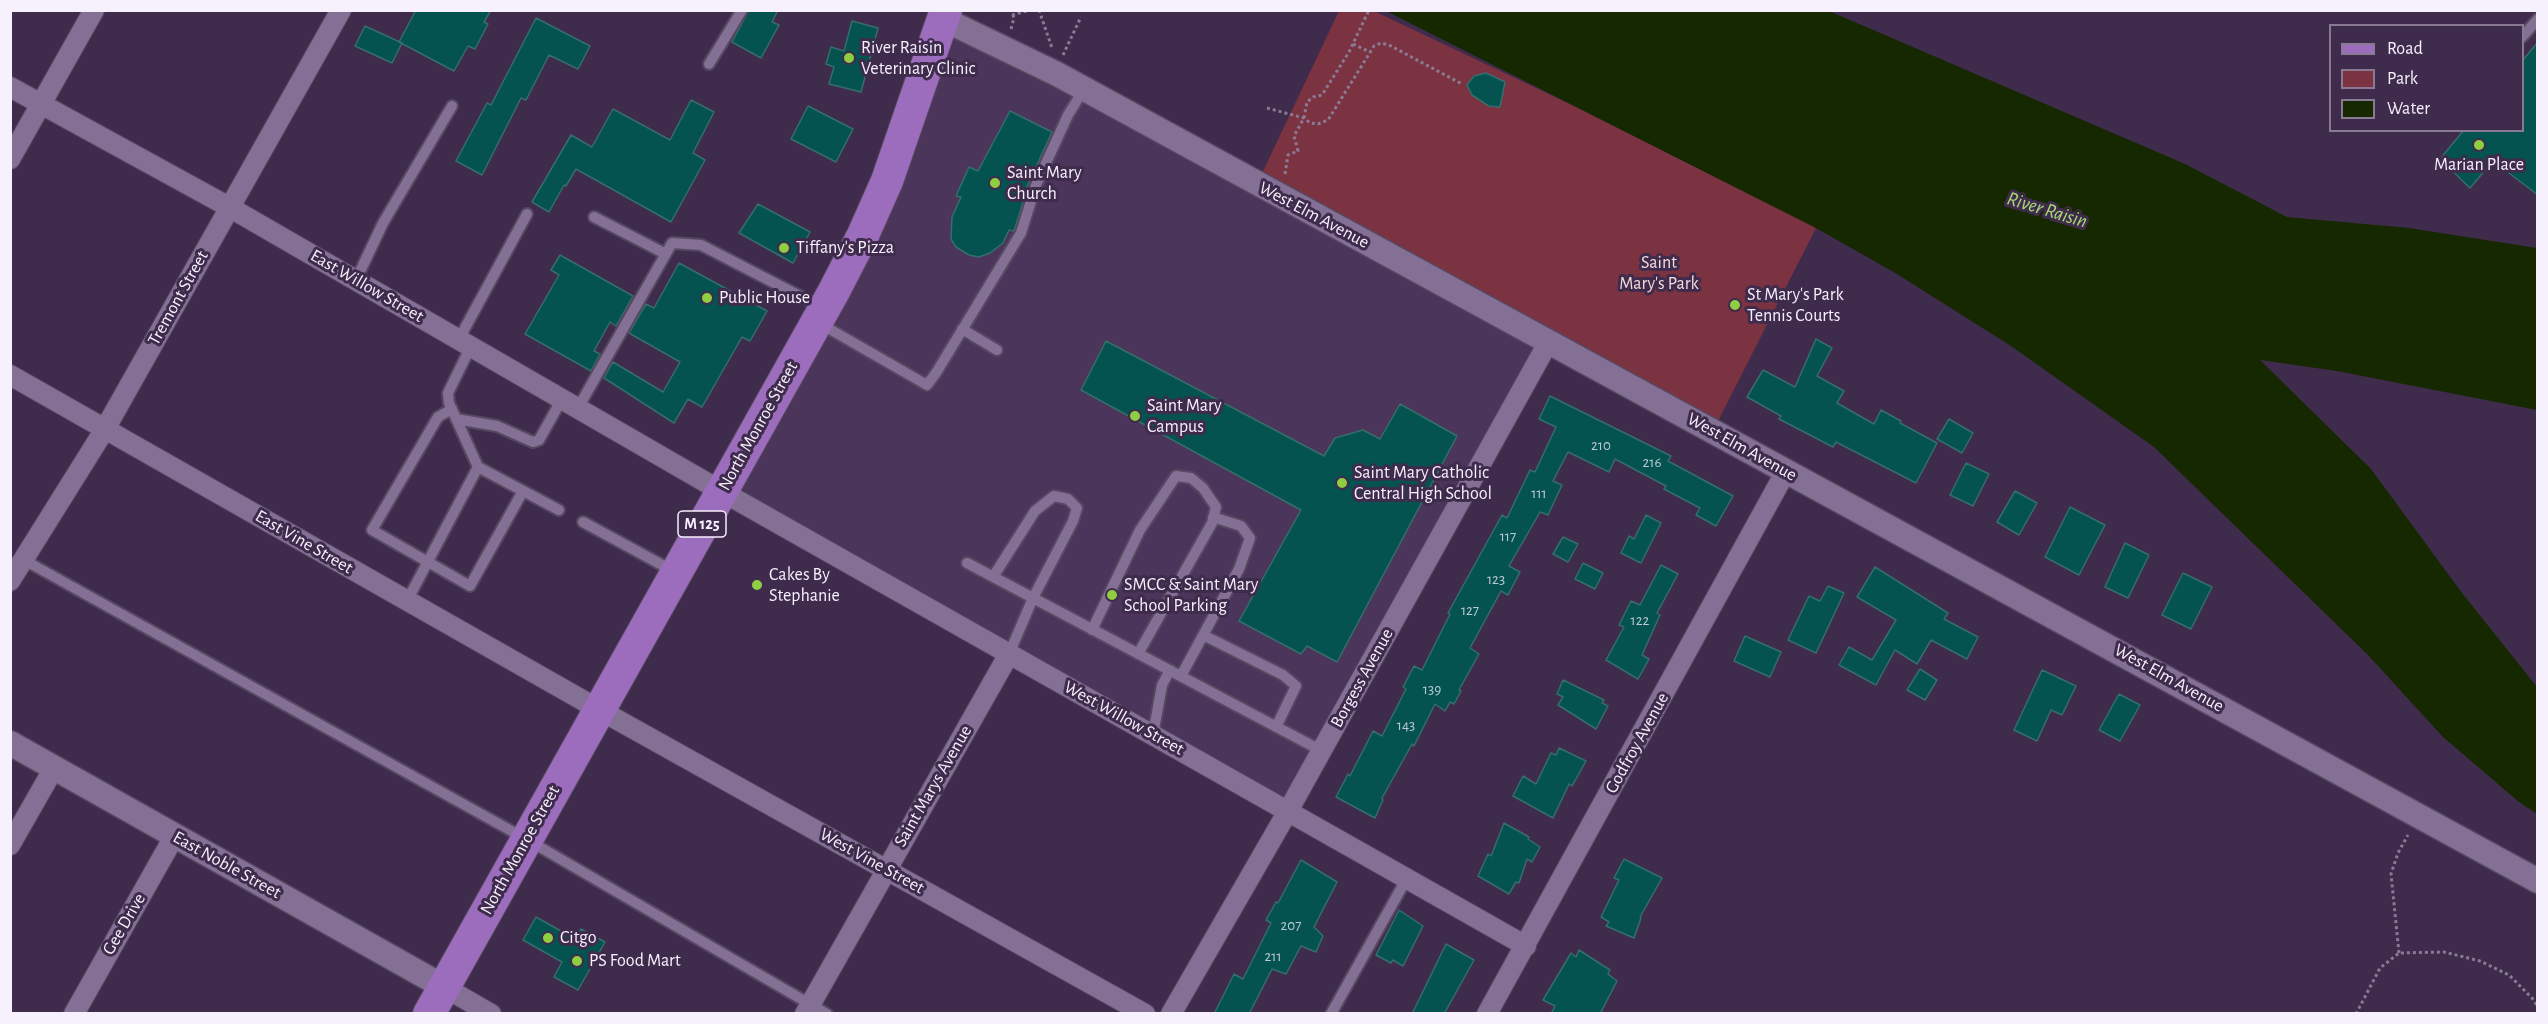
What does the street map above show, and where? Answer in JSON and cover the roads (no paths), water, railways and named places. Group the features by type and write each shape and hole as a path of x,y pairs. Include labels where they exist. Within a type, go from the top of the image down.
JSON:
{"main road":[{"name":"North Monroe Street","path":"429,1014 820,315 863,234 887,181 945,14"}],"street":[{"path":"10,159 94,10"},
{"name":"Tremont Street","path":"10,581 105,429 341,10"},
{"name":"West Elm Avenue","path":"945,14 2538,881"},
{"name":"East Willow Street","path":"10,87 229,207 721,491"},
{"name":"Borgess Avenue","path":"1171,1014 1322,751 1549,341"},
{"name":"East Vine Street","path":"10,375 598,709"},
{"name":"Godfroy Avenue","path":"1488,1014 1786,471"},
{"name":"West Willow Street","path":"721,491 1526,946"},
{"name":"Saint Marys Avenue","path":"814,1010 886,869 1009,654"},
{"name":"West Vine Street","path":"598,709 1145,1014"},
{"name":"East Noble Street","path":"10,743 444,987"},
{"path":"10,845 54,768"},
{"name":"Gee Drive","path":"74,1014 175,836"},
{"path":"444,987 491,1014"}],"lane":[{"path":"709,64 742,10"},
{"path":"2524,36 2538,19"},
{"path":"523,491 470,586 372,530 438,417 454,414 496,426 533,442 539,440 570,404 672,243 701,245 820,315 927,385 1021,233 1036,185 1068,115 1084,89"},
{"path":"356,280 383,223 452,106"},
{"path":"526,214 465,343 448,393 454,414 478,467 559,510"},
{"path":"594,217 666,254"},
{"path":"962,329 997,350"},
{"path":"407,601 478,467"},
{"path":"1092,630 1140,530 1176,476 1191,478 1203,488 1216,507 1213,517 1138,654"},
{"path":"993,577 1035,511 1054,496 1068,499 1077,508 1073,521 1033,598 1009,654"},
{"path":"1180,676 1239,568 1250,538 1241,526 1213,517"},
{"path":"583,522 675,572"},
{"path":"24,560 526,839 814,1010"},
{"path":"967,563 1322,751"},
{"path":"1203,635 1283,675 1296,686 1276,727"},
{"path":"1154,735 1161,685 1170,670"},
{"path":"1331,1014 1407,878"}],"water":[{"name":"River Raisin","path":"1386,11 1829,11 2185,164 2287,217 2409,228 2537,248 2537,410 2337,371 2260,360 2371,469 2462,593 2537,687 2537,814 2519,802 2443,737 2368,655 2154,447 2011,346 1897,274 1816,228"}],"place":[{"name":"River Raisin Veterinary Clinic","path":"849,58"},
{"name":"Marian Place","path":"2479,145"},
{"name":"Saint Mary Church","path":"995,183"},
{"name":"Tiffany's Pizza","path":"784,248"},
{"name":"Public House","path":"707,298"},
{"name":"St Mary's Park Tennis Courts","path":"1735,305"},
{"name":"Saint Mary Campus","path":"1135,416"},
{"name":"Saint Mary Catholic Central High School","path":"1342,483"},
{"name":"Cakes By Stephanie","path":"757,585"},
{"name":"SMCC & Saint Mary School Parking","path":"1112,595"},
{"name":"Citgo","path":"548,938"},
{"name":"PS Food Mart","path":"577,961"}],"park label":[{"name":"Saint Mary's Park","path":"1659,273"}]}
